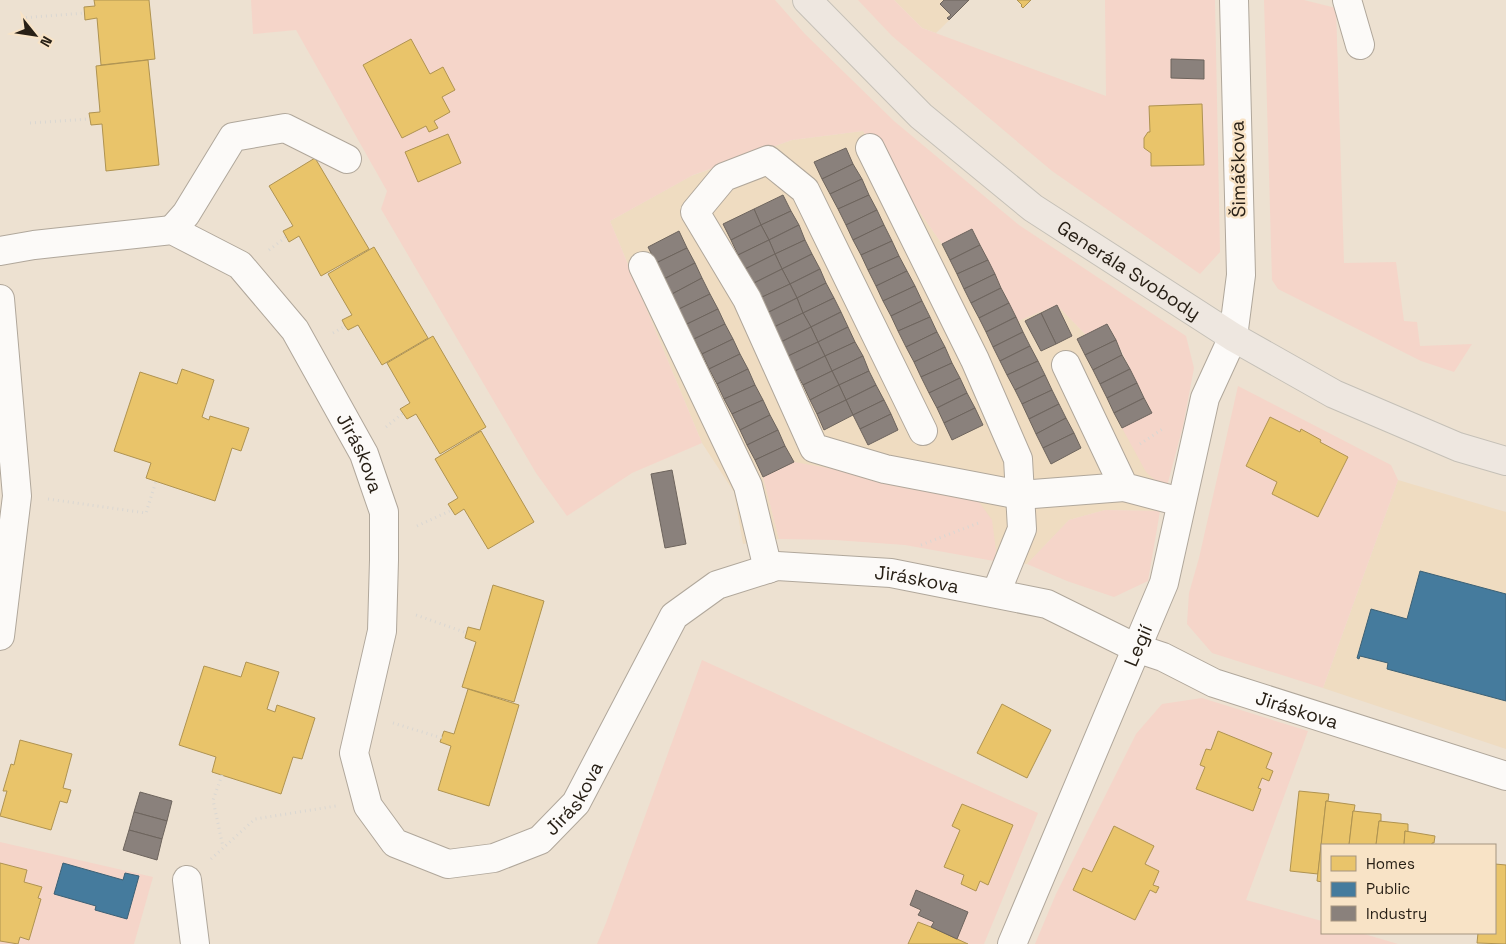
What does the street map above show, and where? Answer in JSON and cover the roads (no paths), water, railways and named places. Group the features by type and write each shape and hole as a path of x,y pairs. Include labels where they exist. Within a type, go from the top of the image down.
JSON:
{"main road":[{"name":"Generála Svobody","path":"807,0 921,116 1033,208 1233,338 1334,394 1458,447 1506,461"}],"street":[{"name":"Šimáčkova","path":"1233,338 1240,274 1234,0"},
{"path":"1347,0 1360,45"},
{"path":"0,251 34,245 172,230 186,214 233,137 286,128 347,159"},
{"path":"870,148 975,360 1018,459 1022,529 996,593"},
{"path":"923,431 805,190 768,160 724,177 695,212 747,299 814,448 885,469 1021,501 1118,475 1181,502"},
{"name":"Jiráskova","path":"172,230 240,265 295,330 364,454 384,512 382,631 354,754 368,806 395,843 448,864 494,858 540,840 576,803 674,616 717,585 778,566 891,573 1047,604 1136,648 1164,657 1214,683 1506,776"},
{"path":"644,266 748,486 768,569"},
{"path":"0,299 17,496 0,636"},
{"name":"Legií","path":"1012,944 1164,583 1205,398 1233,338"},
{"path":"1066,365 1118,475"},
{"path":"188,880 195,944"}]}
